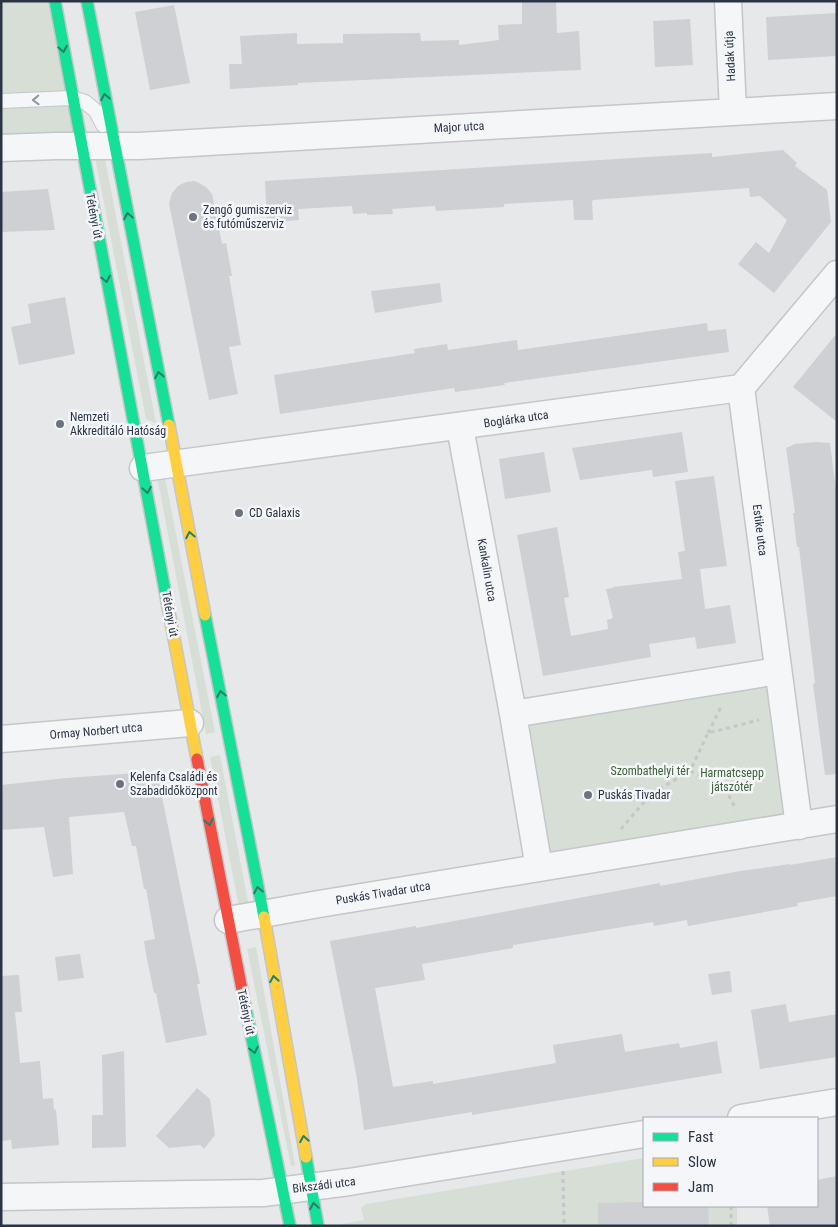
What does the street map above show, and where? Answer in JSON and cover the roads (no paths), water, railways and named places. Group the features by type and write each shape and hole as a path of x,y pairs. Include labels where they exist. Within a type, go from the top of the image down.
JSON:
{"street":[{"name":"Tétényi út","path":"55,1 190,723 290,1226"},
{"path":"87,1 263,914 318,1226"},
{"name":"Hadak útja","path":"728,1 733,112"},
{"name":"Major utca","path":"1,148 81,145 139,146 837,106"},
{"path":"742,388 837,274"},
{"name":"Boglárka utca","path":"143,468 742,388"},
{"name":"Estike utca","path":"742,388 778,671"},
{"name":"Kankalin utca","path":"460,427 513,714"},
{"path":"799,826 778,671 513,714 539,868 799,826 837,819"},
{"name":"Ormay Norbert utca","path":"1,740 190,723"},
{"name":"Puskás Tivadar utca","path":"228,920 539,868"},
{"path":"747,1117 837,1102"},
{"name":"Bikszádi utca","path":"1,1197 263,1193 463,1165 643,1134"}],"lane":[{"path":"1,101 72,98 85,102 96,111 114,145"}],"place":[{"name":"Zengő gumiszerviz és futóműszerviz","path":"193,217"},
{"name":"Nemzeti Akkreditáló Hatóság","path":"60,424"},
{"name":"CD Galaxis","path":"239,513"},
{"name":"Kelenfa Családi és Szabadidőközpont","path":"120,784"},
{"name":"Puskás Tivadar","path":"588,795"}],"park label":[{"name":"Szombathelyi tér","path":"650,771"},
{"name":"Harmatcsepp játszótér","path":"732,780"}]}
